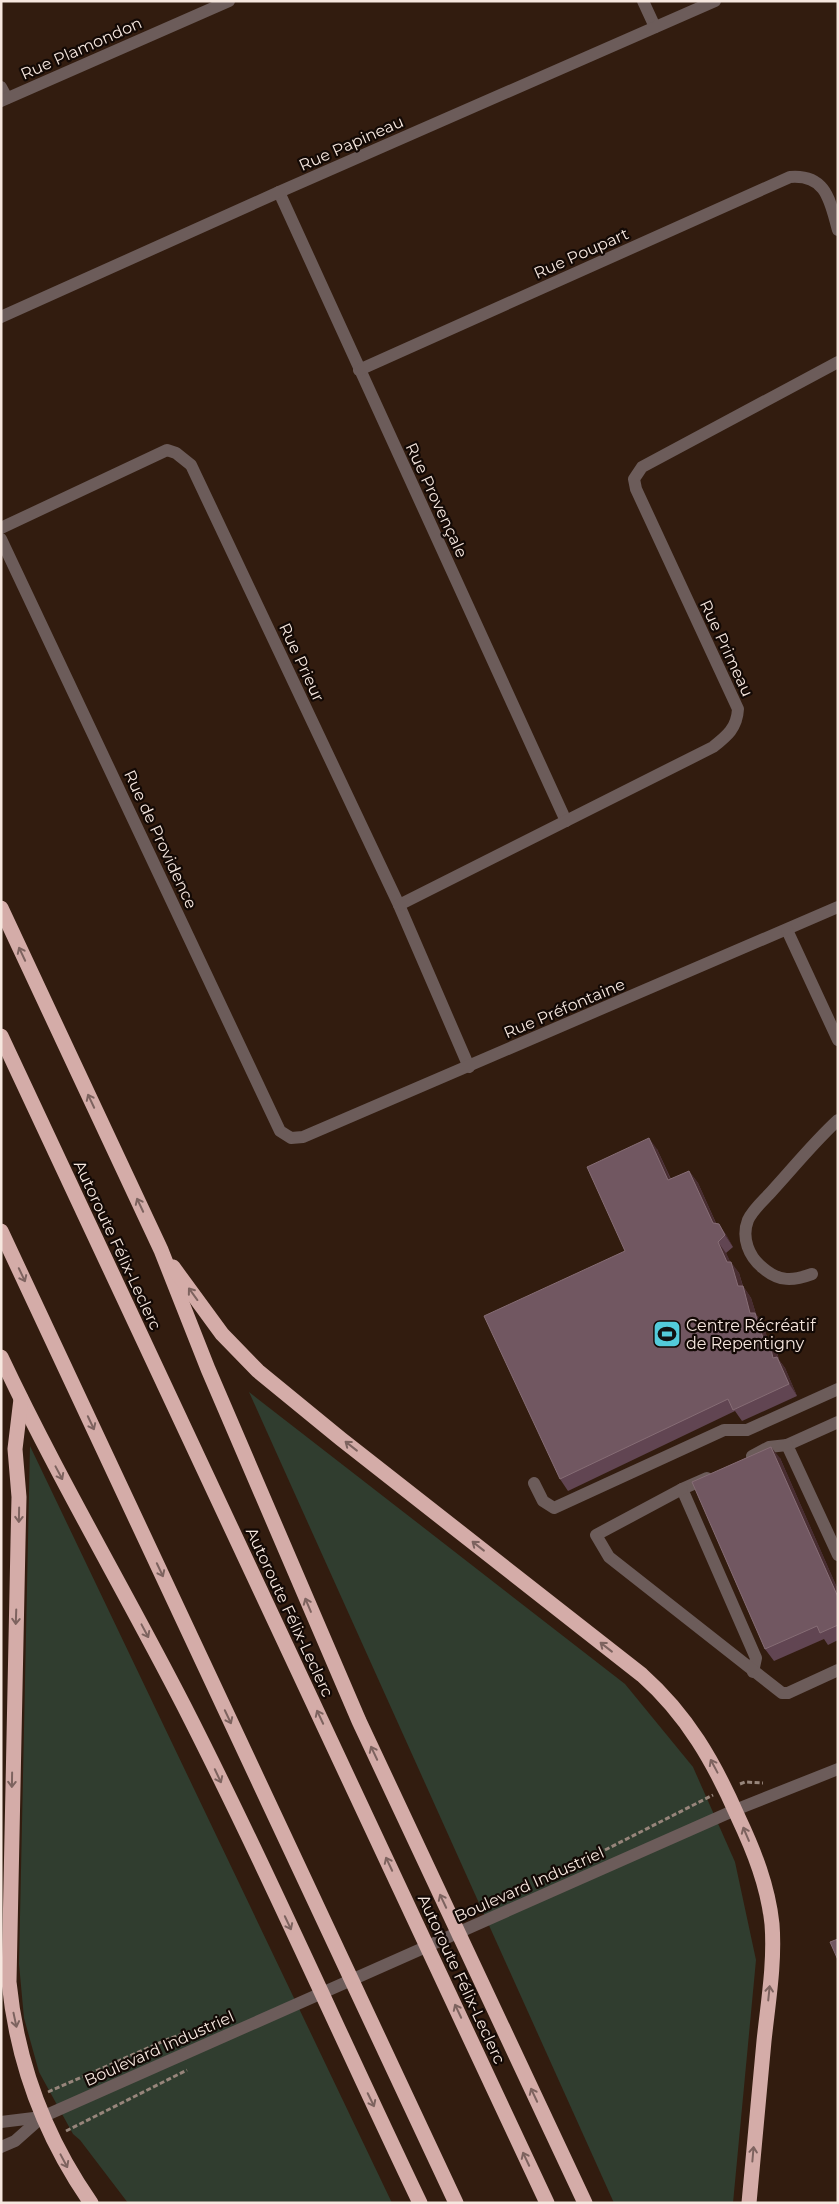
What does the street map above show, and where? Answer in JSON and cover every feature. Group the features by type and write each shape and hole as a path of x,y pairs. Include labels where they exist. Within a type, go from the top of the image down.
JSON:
{"highway":[{"path":"1,908 161,1250 208,1369 337,1672 584,2203"},
{"name":"Autoroute Félix-Leclerc","path":"1,1036 547,2203"},
{"path":"1,1231 456,2203"},
{"path":"161,1250 222,1334 258,1371 341,1439 642,1675 663,1694 699,1740 735,1810 763,1878 772,1926 771,1978 749,2203"},
{"path":"1,1357 21,1399 192,1723 420,2203"},
{"path":"21,1399 15,1449 19,1497 8,1961 10,1991 33,2092 42,2117 70,2171 91,2203"}],"street":[{"name":"Rue Plamondon","path":"3,95 229,1"},
{"path":"643,1 655,27"},
{"name":"Rue Papineau","path":"1,317 279,192 715,1"},
{"name":"Rue Poupart","path":"359,370 790,177 803,176 818,183 829,201 838,230"},
{"name":"Rue Provençale","path":"279,192 566,821"},
{"name":"Rue Primeau","path":"399,905 712,747 728,735 737,721 738,709 636,489 634,479 642,467 838,362"},
{"name":"Rue Prieur","path":"1,528 167,450 184,458 191,465 399,905 469,1066"},
{"name":"Rue de Providence","path":"1,539 280,1132 291,1138 303,1137"},
{"name":"Rue Préfontaine","path":"303,1137 787,930 838,906"},
{"path":"787,930 838,1040"},
{"path":"812,1274 791,1280 781,1280 770,1274 754,1259 748,1249 745,1230 752,1213 806,1151 838,1120"},
{"path":"534,1483 543,1501 554,1508 724,1430 747,1430 838,1389"},
{"path":"743,1460 769,1447 787,1445 838,1422"},
{"path":"787,1445 838,1554"},
{"path":"717,1473 596,1535 602,1548 614,1562 775,1689 788,1693 838,1670"},
{"path":"682,1490 756,1658 753,1672"},
{"name":"Boulevard Industriel","path":"1,2122 42,2117 735,1810 838,1769"},
{"name":"Boulevard Industriel","path":"1,2147 15,2141 42,2117"}],"path":[{"name":"Boulevard Industriel","path":"600,1853 709,1797"},
{"name":"Boulevard Industriel","path":"55,2089 166,2040 236,2015"},
{"name":"Boulevard Industriel","path":"75,2127 195,2066"}],"green space":[{"path":"249,1392 625,1684 693,1767 735,1862 756,1960 733,2203 614,2203"},
{"path":"30,1446 392,2203 128,2203 80,2140 73,2134 39,2072 24,2018 19,1964"}],"building":[{"path":"649,1138 668,1180 689,1171 713,1223 719,1224 725,1235 718,1242 727,1262 731,1262 738,1286 743,1286 750,1313 755,1313 764,1341 769,1340 773,1358 777,1357 789,1384 733,1410 728,1399 560,1479 484,1316 625,1251 587,1167"},
{"path":"771,1447 838,1597 838,1625 820,1633 817,1626 765,1649 692,1482"},
{"path":"838,1939 838,1960 830,1942"}],"place":[{"name":"Centre Récréatif de Repentigny","path":"667,1334"}]}
